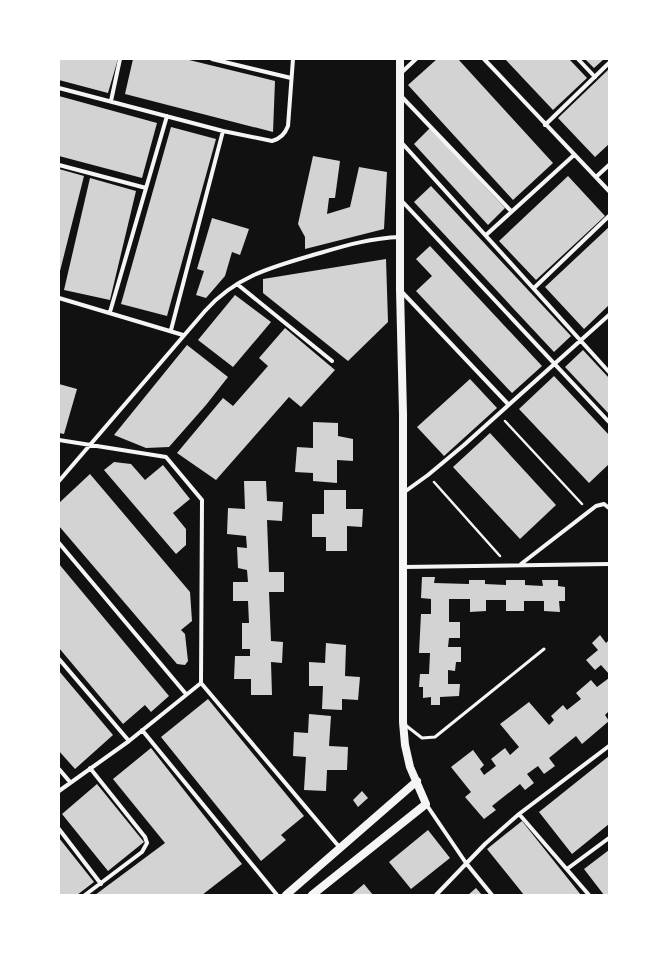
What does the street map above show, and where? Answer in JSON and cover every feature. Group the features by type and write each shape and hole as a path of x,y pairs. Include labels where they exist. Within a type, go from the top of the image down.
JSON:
{"main road":[{"path":"312,895 426,804 410,767 405,745 403,722 403,414 399,198 400,59"},
{"path":"286,895 341,849 417,781"}],"street":[{"path":"111,101 120,59"},
{"path":"212,59 291,78"},
{"path":"59,88 223,131 272,141 281,137 285,133 289,121 293,59"},
{"path":"399,74 416,59"},
{"path":"484,59 609,191"},
{"path":"578,59 594,77"},
{"path":"545,125 609,63"},
{"path":"399,94 511,212"},
{"path":"110,312 167,116"},
{"path":"171,330 223,131"},
{"path":"399,141 609,372"},
{"path":"486,235 574,155"},
{"path":"59,165 146,188"},
{"path":"596,177 609,165"},
{"path":"399,198 609,422"},
{"path":"534,288 609,216"},
{"path":"59,481 92,445 183,335 213,302 237,284 257,272 275,266 362,241 400,237"},
{"path":"237,284 332,361"},
{"path":"400,290 508,404"},
{"path":"59,298 171,330 183,335"},
{"path":"402,493 428,475 609,316"},
{"path":"59,440 166,457 202,500 201,682 341,849"},
{"path":"520,565 600,504 609,508"},
{"path":"59,543 186,694"},
{"path":"403,567 609,564"},
{"path":"59,660 129,740"},
{"path":"59,791 129,740 201,682"},
{"path":"142,730 277,895"},
{"path":"436,895 466,863 519,814 609,746"},
{"path":"86,895 142,852 147,842 145,837 90,768"},
{"path":"59,769 70,782"},
{"path":"426,804 466,863 492,895"},
{"path":"519,814 589,895"},
{"path":"59,828 101,884"},
{"path":"567,869 609,838"}],"lane":[{"path":"403,722 422,738 435,737 544,650"}],"path":[{"path":"498,414 589,512"},
{"path":"428,475 508,565"}],"building":[{"path":"59,59 118,59 108,93 59,80"},
{"path":"133,59 185,59 275,81 273,132 125,94"},
{"path":"437,59 458,59 553,163 513,200 408,85"},
{"path":"505,59 569,59 587,78 553,110"},
{"path":"585,59 604,59 594,68"},
{"path":"609,69 609,144 595,157 558,118"},
{"path":"59,96 157,123 142,178 59,156"},
{"path":"171,127 216,139 167,316 121,304"},
{"path":"430,128 505,208 488,225 414,144"},
{"path":"313,156 340,161 335,198 329,198 327,214 350,207 359,167 387,172 384,229 305,249 305,237 298,224"},
{"path":"59,169 84,176 60,271 59,271"},
{"path":"568,176 605,216 536,280 499,241"},
{"path":"90,178 136,191 110,300 64,290"},
{"path":"431,186 571,336 554,352 414,202"},
{"path":"212,218 249,229 240,255 232,252 225,276 206,298 196,295 204,271 197,269"},
{"path":"609,227 609,305 584,329 545,287"},
{"path":"430,246 542,366 512,393 416,291 432,276 416,259"},
{"path":"386,259 388,322 348,361 263,293 263,279"},
{"path":"235,295 271,322 233,367 198,340"},
{"path":"285,328 335,370 301,407 289,397 216,480 177,453 223,398 233,406 268,366 259,358"},
{"path":"187,345 228,377 206,405 169,447 146,448 114,435"},
{"path":"583,350 609,378 609,414 565,367"},
{"path":"554,376 609,435 609,464 589,483 519,409"},
{"path":"470,379 497,408 444,456 417,427"},
{"path":"59,384 77,389 64,434 59,433"},
{"path":"313,422 338,423 338,436 353,439 353,461 337,460 337,483 313,481 313,473 295,472 297,447 313,448"},
{"path":"490,433 556,505 520,539 453,467"},
{"path":"114,462 131,464 145,480 163,465 190,499 173,513 186,529 186,545 176,554 104,470"},
{"path":"90,474 190,592 192,621 181,630 185,634 188,661 185,665 177,664 59,526 59,503"},
{"path":"244,481 266,481 267,501 283,502 282,521 267,520 269,572 284,572 284,592 269,592 271,641 283,642 282,663 271,662 272,695 251,695 251,679 234,679 235,656 250,656 250,649 242,649 242,623 249,623 248,601 233,601 233,582 248,582 247,570 238,568 237,547 247,548 246,536 227,534 228,508 245,509"},
{"path":"324,490 346,490 346,509 363,509 362,527 347,526 347,551 326,551 326,537 312,537 312,514 324,514"},
{"path":"59,564 169,696 151,712 145,705 123,724 59,648"},
{"path":"422,577 435,577 434,583 469,584 469,580 485,580 485,584 506,585 506,580 525,580 525,585 543,586 542,580 558,580 558,586 565,587 565,601 559,601 560,612 544,611 544,601 524,601 524,611 506,611 506,600 486,600 486,611 470,612 470,599 449,599 449,622 460,622 460,638 449,638 448,647 461,647 461,662 456,662 455,671 448,670 448,684 460,684 459,696 440,697 440,705 431,705 431,697 423,698 423,687 419,687 420,674 429,674 430,653 419,653 421,614 431,614 431,599 421,598"},
{"path":"600,635 606,643 609,640 609,674 601,665 595,670 586,660 598,650 592,643"},
{"path":"326,643 346,645 345,676 360,677 358,700 342,699 342,710 322,709 323,686 309,686 309,662 325,663"},
{"path":"59,671 113,735 75,769 59,751"},
{"path":"609,678 609,711 605,715 609,721 582,744 576,736 549,758 555,766 544,774 538,766 527,774 534,783 525,790 520,784 492,806 496,810 484,819 465,797 471,792 451,767 473,750 484,765 480,769 484,775 496,766 491,759 505,748 510,755 519,747 500,724 529,702 549,725 554,720 551,716 563,705 567,710 581,699 576,693 591,680 597,687"},
{"path":"208,699 304,816 281,835 286,840 261,861 161,737"},
{"path":"309,714 331,716 329,746 348,747 347,770 327,770 326,791 304,790 306,757 293,756 294,732 308,733"},
{"path":"151,748 242,864 202,895 95,895 165,843 113,779"},
{"path":"609,756 609,824 572,854 539,812"},
{"path":"97,784 144,842 108,871 62,814"},
{"path":"362,791 368,798 358,807 353,800"},
{"path":"522,821 581,895 524,895 487,849"},
{"path":"428,830 450,858 411,889 389,862"},
{"path":"59,838 94,882 77,895 59,895"},
{"path":"609,850 609,895 604,895 584,869"},
{"path":"364,884 373,895 351,895"},
{"path":"476,888 482,895 468,895"}]}
